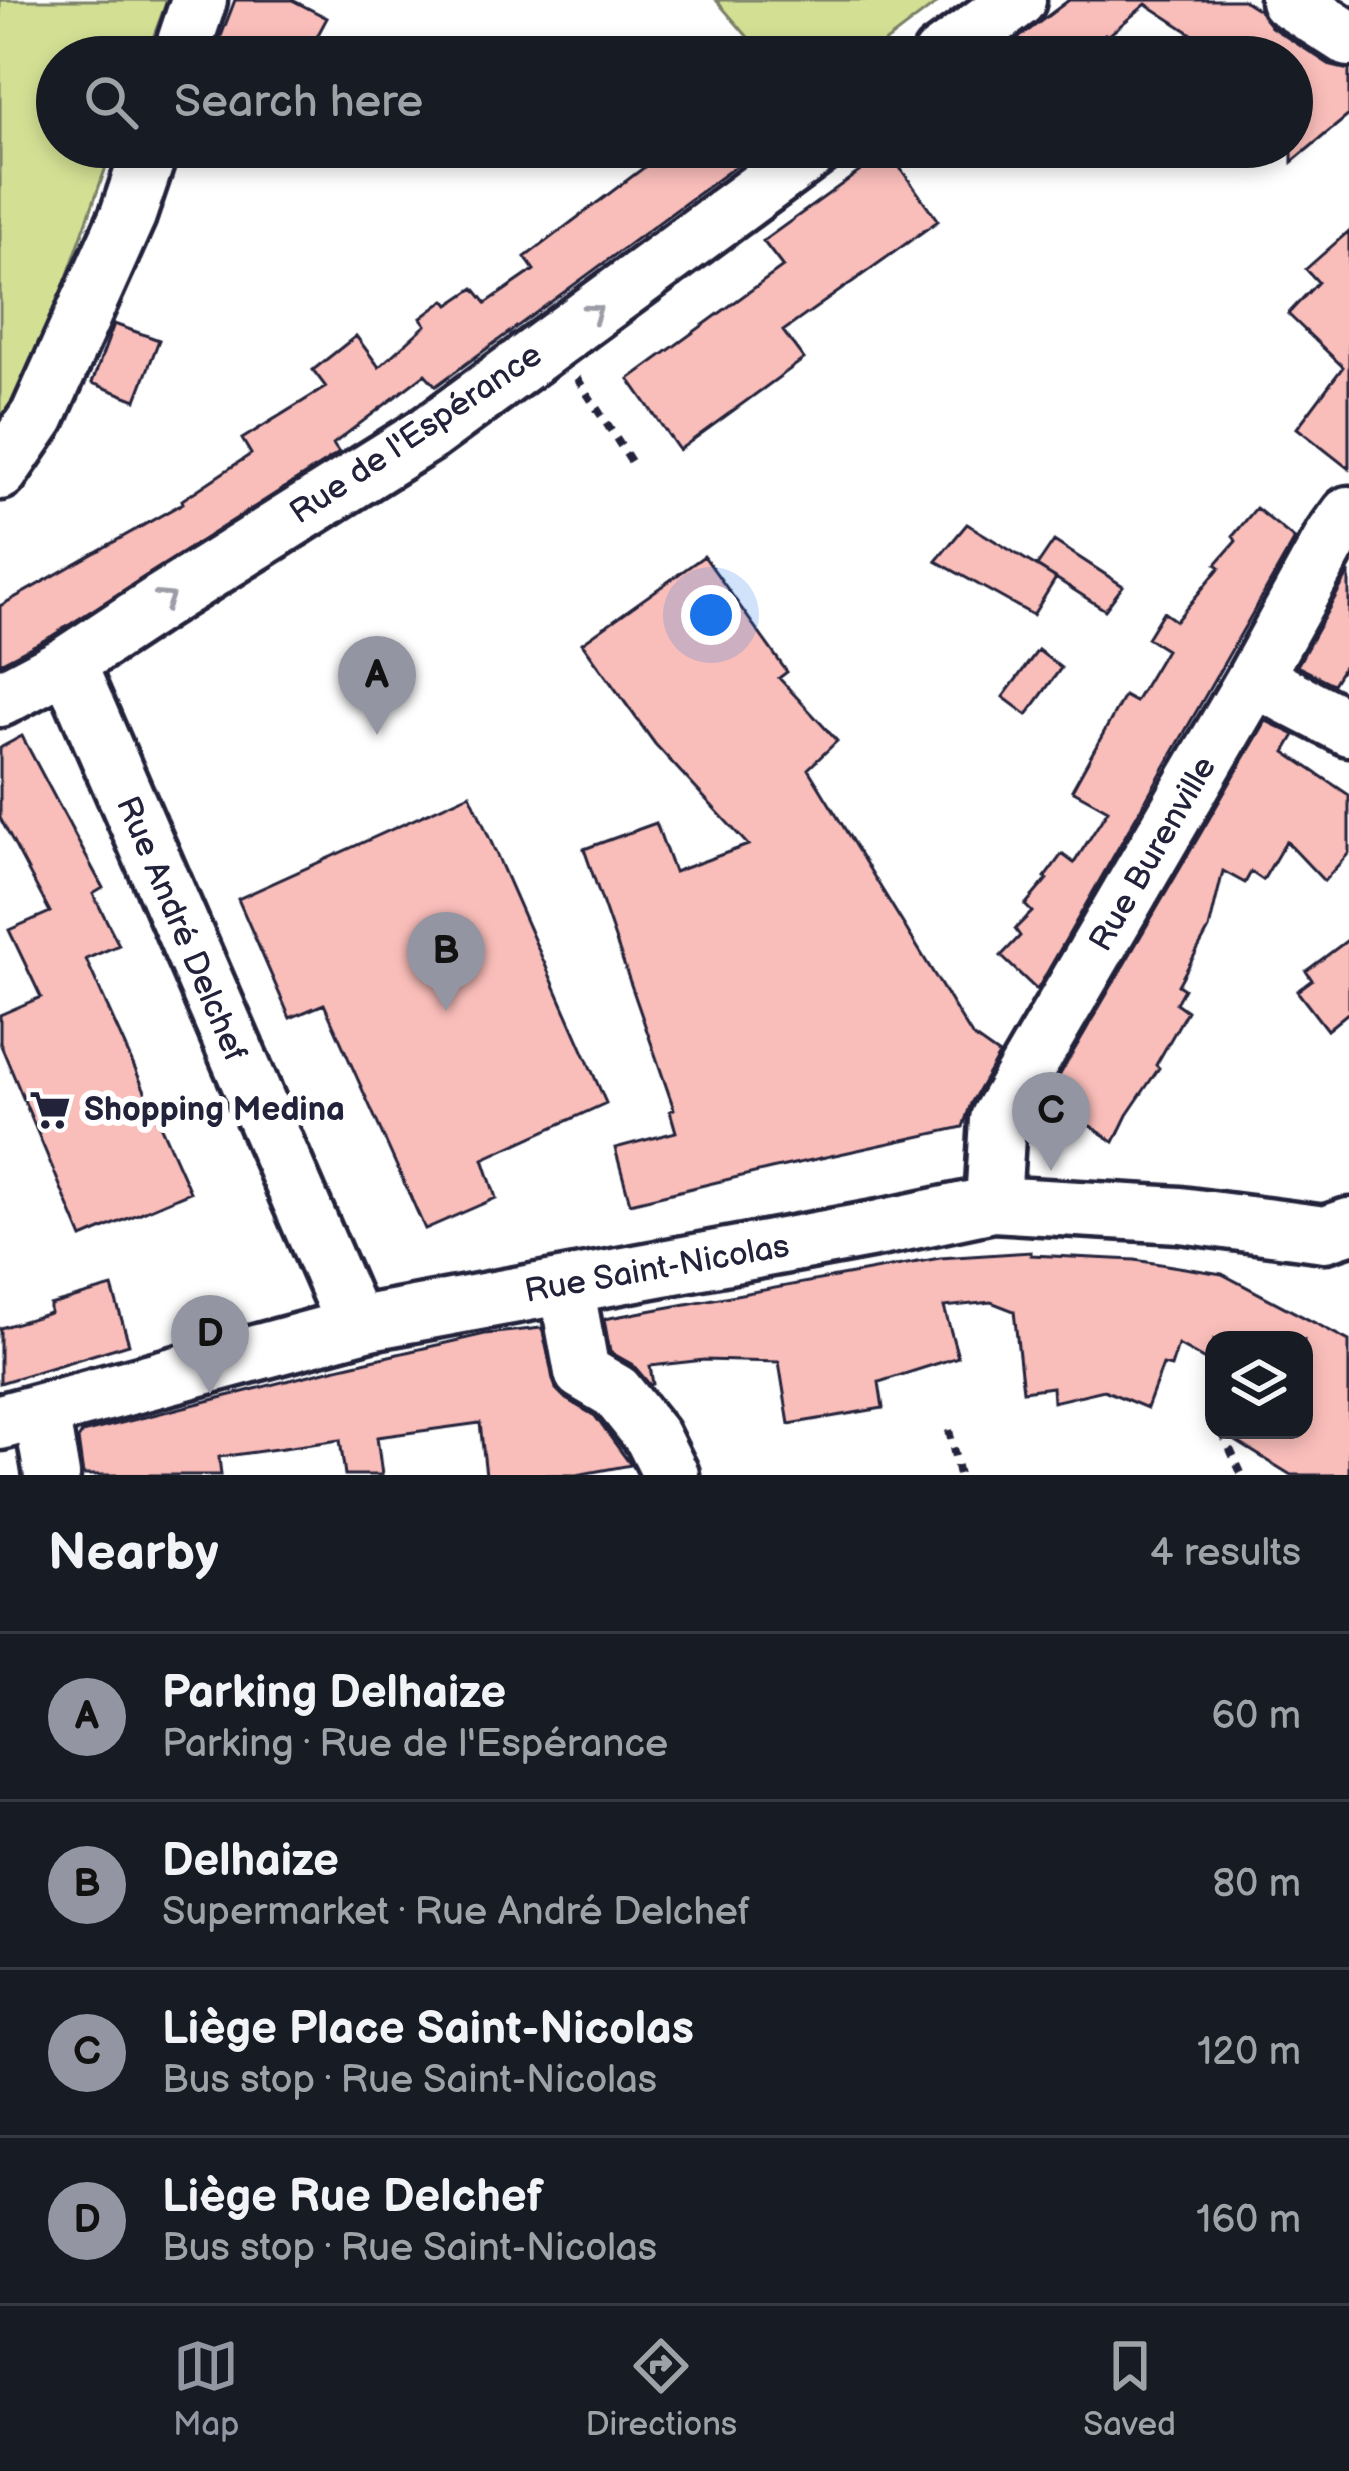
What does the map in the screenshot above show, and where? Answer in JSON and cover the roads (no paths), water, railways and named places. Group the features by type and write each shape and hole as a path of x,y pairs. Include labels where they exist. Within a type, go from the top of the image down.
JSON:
{"street":[{"path":"187,36 199,0"},
{"path":"969,36 1018,0"},
{"path":"1288,0 1349,39"},
{"path":"0,472 38,416 128,215 144,168"},
{"name":"Rue de l'Espérance","path":"0,699 68,663 428,434 789,168"},
{"name":"Rue Burenville","path":"993,1204 998,1119 1344,531"},
{"name":"Rue André Delchef","path":"68,663 354,1325"},
{"path":"1254,679 1349,728"},
{"name":"Rue Saint-Nicolas","path":"18,1417 354,1325 993,1204 1180,1215 1341,1238"},
{"path":"566,1286 582,1372 616,1392 652,1437 670,1475"},
{"path":"18,1417 52,1475"}],"place":[{"name":"Parking Delhaize","path":"377,735"},
{"name":"Delhaize","path":"446,1011"},
{"name":"Shopping Medina","path":"50,1110"},
{"name":"Liège Place Saint-Nicolas","path":"1051,1171"},
{"name":"Liège Rue Delchef","path":"210,1394"}]}
